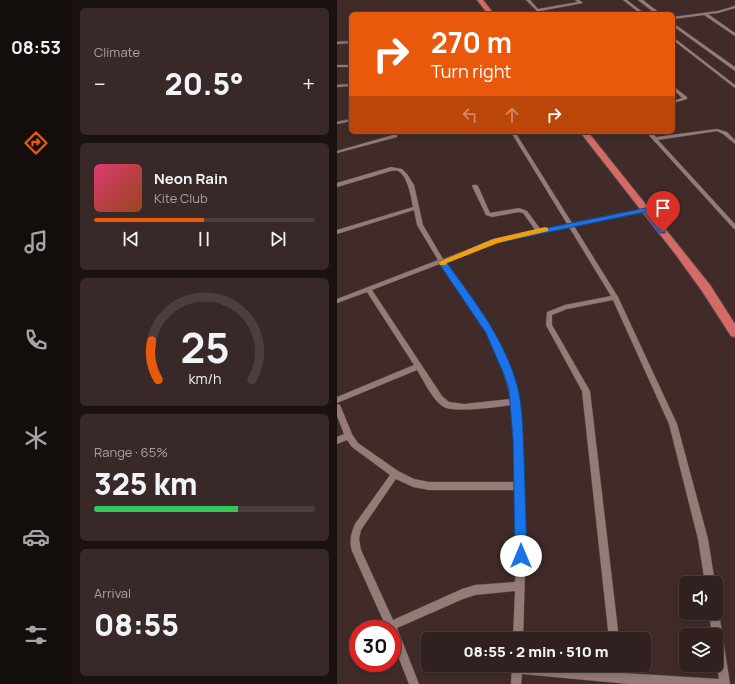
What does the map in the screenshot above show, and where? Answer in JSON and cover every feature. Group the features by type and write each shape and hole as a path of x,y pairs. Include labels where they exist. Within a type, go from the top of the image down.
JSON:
{"highway":[{"path":"480,0 489,12"},
{"path":"586,134 706,288 735,333"}],"street":[{"path":"527,0 538,10 581,3 577,0"},
{"path":"625,0 640,12"},
{"path":"640,0 656,12"},
{"path":"675,18 704,14 735,7"},
{"path":"704,14 735,35"},
{"path":"675,25 734,68"},
{"path":"675,40 735,88"},
{"path":"337,43 349,42"},
{"path":"337,66 349,66"},
{"path":"337,86 349,85"},
{"path":"675,89 685,98 675,101"},
{"path":"337,123 349,120"},
{"path":"655,139 717,130 725,133 735,143"},
{"path":"337,152 387,140 395,136 395,134"},
{"path":"514,134 569,225 615,297 673,424 703,539 709,576"},
{"path":"651,134 735,227"},
{"path":"337,185 391,170 400,170 405,175 411,185 420,225 442,262 483,319 491,333 509,377 516,402 520,586 518,632"},
{"path":"475,186 488,214 492,215 519,210 525,212 539,231"},
{"path":"337,232 416,208"},
{"path":"337,300 495,241 646,210"},
{"path":"368,289 439,398 447,405 464,407 516,402"},
{"path":"613,632 586,391 549,325 549,314 565,307 615,297"},
{"path":"337,400 419,366"},
{"path":"337,407 349,436 355,445 395,474 413,483 429,486 519,486"},
{"path":"337,441 349,436"},
{"path":"388,620 357,551 354,535 395,474"},
{"path":"401,621 462,594 475,590 520,586"},
{"path":"715,620 725,684"},
{"path":"401,651 414,684"},
{"path":"516,684 517,672"},
{"path":"563,672 618,678 718,684"},
{"path":"617,672 618,678"}],"slow traffic":[{"path":"443,264 442,262 495,241 545,230"}],"route":[{"path":"521,556 518,439 515,416 516,402 513,390 491,333 483,319 442,262 495,241 646,210 663,232"}]}
